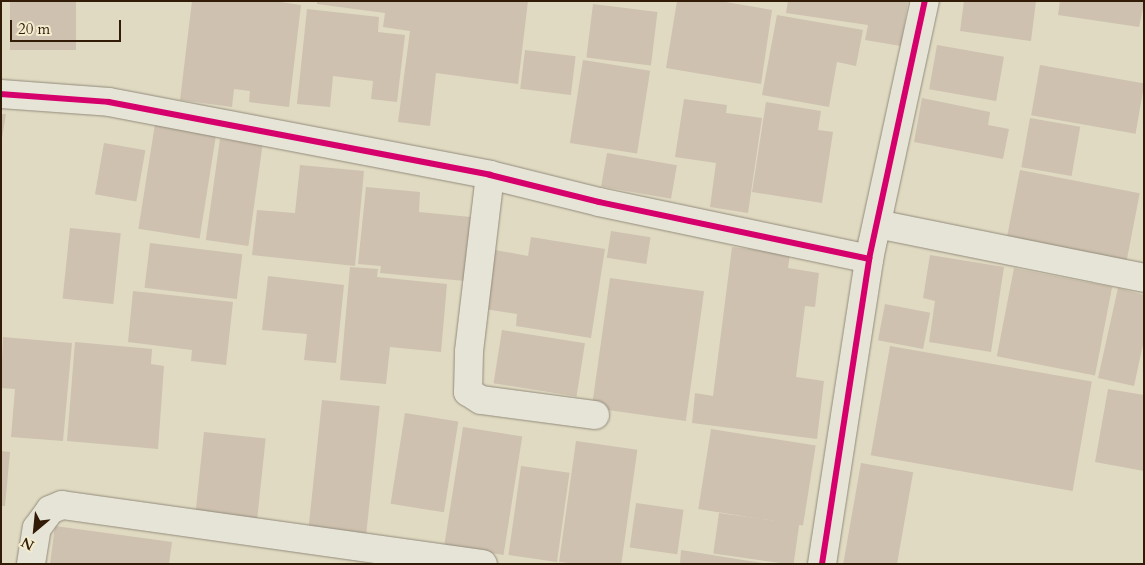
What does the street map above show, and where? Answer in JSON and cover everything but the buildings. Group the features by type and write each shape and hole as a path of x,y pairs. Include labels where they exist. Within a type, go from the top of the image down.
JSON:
{"street":[{"path":"822,564 869,259 925,1"},
{"path":"1,94 109,102 490,175 599,202 869,259"},
{"path":"490,175 469,352 468,392 482,400 595,415"},
{"path":"877,224 1144,278"},
{"path":"31,564 37,528 50,510 62,505 483,564"}],"cycle path":[{"path":"822,564 869,259 925,1"},
{"path":"1,94 109,102 490,175 599,202 869,259"}]}
